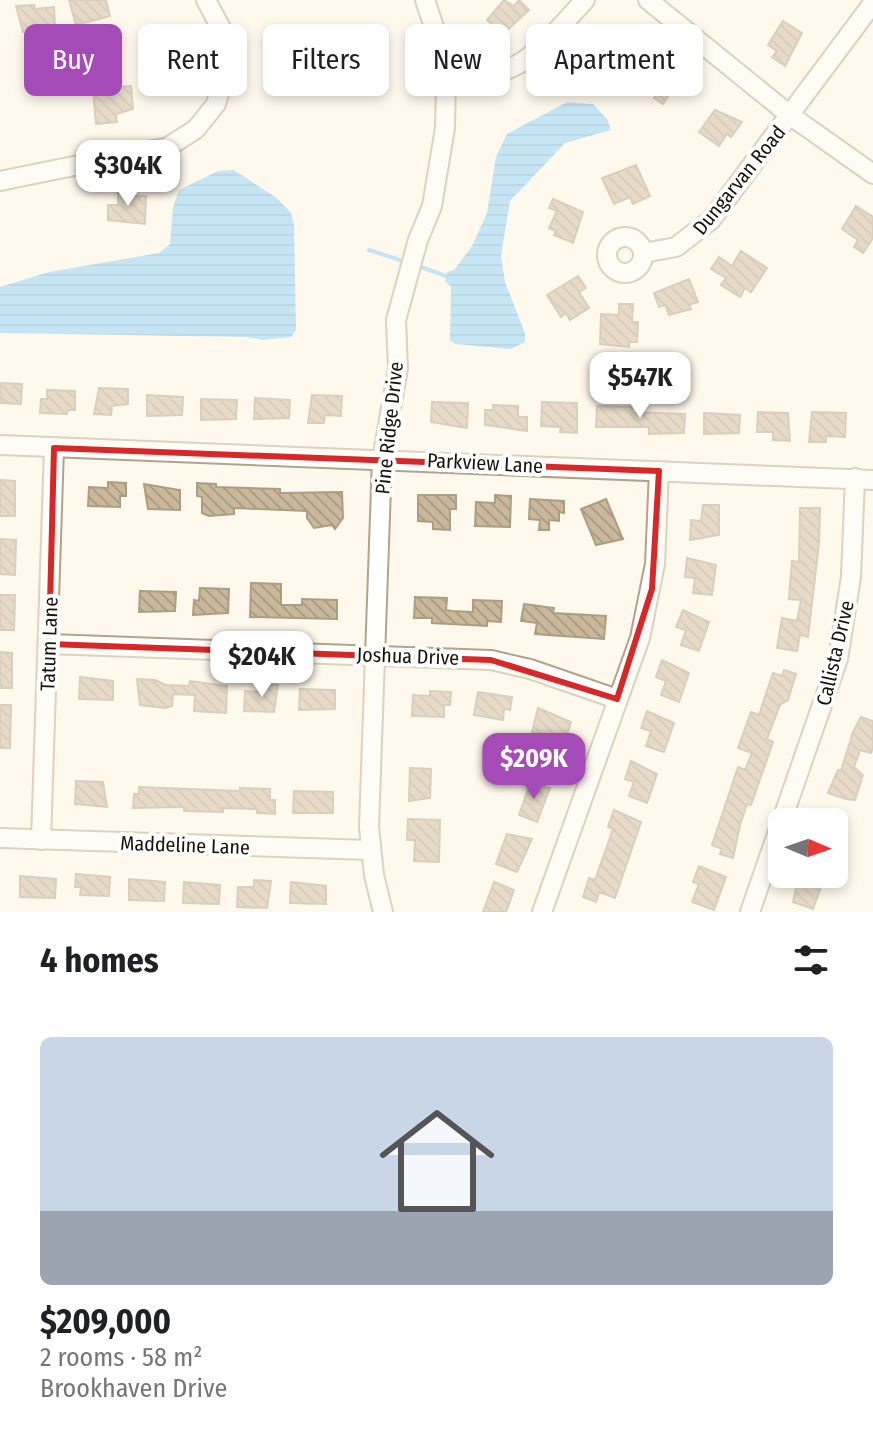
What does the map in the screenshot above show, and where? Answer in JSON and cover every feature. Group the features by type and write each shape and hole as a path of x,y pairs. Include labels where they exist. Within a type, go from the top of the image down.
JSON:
{"street":[{"path":"0,181 168,147 196,129 216,104 226,68 223,32 206,0"},
{"name":"Pine Ridge Drive","path":"425,0 433,24"},
{"path":"510,68 521,64 585,0"},
{"path":"648,0 791,116 873,174"},
{"name":"Dungarvan Road","path":"643,253 676,247 700,232 791,116 873,3"},
{"name":"Pine Ridge Drive","path":"383,912 370,850 382,459 398,369 396,320 435,191 445,128 446,96"},
{"name":"Parkview Lane","path":"0,445 864,479"},
{"name":"Tatum Lane","path":"41,840 54,448"},
{"path":"542,912 640,638 652,589 659,471"},
{"name":"Callista Drive","path":"750,912 838,659 864,479"},
{"name":"Joshua Drive","path":"49,644 502,661 617,699"},
{"name":"Maddeline Lane","path":"0,838 370,850"}],"highlighted area":[{"path":"54,448 659,471 652,589 617,699 491,660 49,644"}],"water":[{"path":"567,102 593,104 607,119 611,130 565,143 510,201 501,256 505,282 525,333 525,342 511,349 456,344 450,341 451,287 445,281 447,272 454,270 472,246 487,213 496,157 507,134"},
{"path":"234,170 278,199 291,213 294,224 296,330 291,337 263,340 247,337 0,333 0,287 49,272 159,253 170,244 173,207 179,190 218,171"}],"building":[{"path":"69,0 106,0 110,16 76,24"},
{"path":"504,0 514,6 519,0 529,10 510,28 510,24 492,24 487,20"},
{"path":"34,5 35,9 54,7 55,24 24,24 23,32 16,6"},
{"path":"783,21 802,33 785,66 772,57 777,51 768,45"},
{"path":"131,86 133,109 116,114 117,122 96,124 94,96 122,96 122,87"},
{"path":"655,96 668,96 663,104 654,98"},
{"path":"715,110 742,122 731,137 727,134 719,146 699,132"},
{"path":"636,165 650,196 633,204 630,197 614,204 602,178"},
{"path":"118,189 133,189 133,196 146,196 145,224 108,220 108,205 118,205"},
{"path":"553,199 583,212 573,243 554,235 556,231 549,228 557,211 549,208"},
{"path":"856,206 873,217 873,238 863,253 854,247 858,240 842,229"},
{"path":"741,251 767,268 751,292 745,288 740,297 721,285 726,278 711,269 719,257 732,266"},
{"path":"578,276 586,288 579,292 589,308 570,320 566,313 561,317 547,295"},
{"path":"689,279 698,302 689,305 691,309 669,315 665,305 659,307 654,293"},
{"path":"619,304 633,304 632,322 638,322 637,342 629,342 629,347 600,344 601,314 619,315"},
{"path":"0,383 22,384 21,404 0,403"},
{"path":"99,388 128,389 128,404 112,406 111,415 94,414"},
{"path":"47,390 75,391 75,410 68,410 67,414 40,413 41,399 47,399"},
{"path":"147,395 183,397 182,415 147,416"},
{"path":"312,395 342,396 341,416 325,415 324,423 308,423"},
{"path":"255,398 290,400 289,418 254,419"},
{"path":"201,399 237,400 236,419 201,420"},
{"path":"432,402 468,403 467,428 431,422"},
{"path":"542,402 577,403 577,433 560,432 561,427 541,426"},
{"path":"493,405 518,406 518,417 527,417 527,431 485,425 485,410 493,410"},
{"path":"597,406 632,407 632,412 685,414 684,433 649,434 649,427 596,427"},
{"path":"758,412 788,413 790,441 773,440 773,432 757,432"},
{"path":"812,412 846,413 845,437 826,436 826,442 809,442"},
{"path":"704,413 740,415 739,433 704,434"},
{"path":"0,480 15,481 15,516 0,516"},
{"path":"108,482 126,483 126,496 120,496 120,507 88,506 89,487 108,488"},
{"path":"197,483 216,484 216,487 280,489 280,493 342,492 343,518 335,529 332,525 314,528 307,518 307,511 234,508 234,514 209,516 202,513 202,497 197,496"},
{"path":"144,484 180,490 180,510 148,509"},
{"path":"418,495 456,495 456,509 450,509 450,530 433,529 433,522 418,521"},
{"path":"495,495 511,496 510,527 475,526 476,502 495,503"},
{"path":"530,499 564,501 564,513 559,512 559,521 549,520 549,530 539,530 540,520 529,519"},
{"path":"606,499 623,539 596,545 581,509"},
{"path":"703,505 719,505 719,535 690,540 691,520 701,521"},
{"path":"800,508 820,508 808,637 800,635 797,651 777,648 782,618 797,621 801,600 789,599 792,561 799,562"},
{"path":"0,539 16,540 15,575 0,574"},
{"path":"687,558 716,565 712,595 693,593 695,578 685,577"},
{"path":"251,583 281,584 281,605 302,605 302,599 337,600 337,619 250,617"},
{"path":"200,588 229,589 228,613 193,615 194,600 199,601"},
{"path":"140,591 176,592 175,611 139,612"},
{"path":"0,595 15,595 14,630 0,630"},
{"path":"415,597 447,598 446,610 473,612 473,600 502,601 501,622 487,621 487,626 432,623 432,618 414,618"},
{"path":"524,604 554,608 553,613 606,616 604,639 535,634 537,623 521,621"},
{"path":"683,610 709,622 699,651 681,645 686,630 676,627"},
{"path":"0,652 12,653 12,688 0,688"},
{"path":"662,660 689,673 679,702 661,695 666,681 656,677"},
{"path":"784,670 796,674 788,700 780,705 767,739 773,742 751,805 747,804 733,858 720,854 722,849 712,845 738,767 745,770 752,753 738,748 751,712 759,715 773,673 782,676"},
{"path":"80,677 113,681 113,700 79,699"},
{"path":"137,679 155,680 166,685 189,686 190,681 227,686 226,713 194,711 195,695 173,694 172,706 165,708 140,705"},
{"path":"261,684 278,685 274,712 244,711 245,691 261,692"},
{"path":"300,689 335,690 335,709 299,710"},
{"path":"430,691 451,692 450,705 444,705 444,717 412,716 413,695 430,696"},
{"path":"478,692 512,697 510,710 504,709 503,720 474,715"},
{"path":"0,705 11,705 10,748 0,748"},
{"path":"538,708 571,722 565,741 532,732"},
{"path":"647,711 674,723 664,752 646,746 651,731 641,728"},
{"path":"861,717 873,721 873,748 871,753 860,750 854,767 863,775 855,800 846,799 828,793 838,770 841,771"},
{"path":"631,761 657,774 647,803 629,796 634,782 625,779"},
{"path":"410,768 431,769 430,798 409,801"},
{"path":"76,781 103,782 107,807 75,804"},
{"path":"531,781 550,788 537,822 519,815"},
{"path":"139,787 240,791 240,788 270,789 270,800 275,800 275,814 257,813 257,809 223,808 223,812 184,811 184,807 133,808 134,794 139,794"},
{"path":"294,791 333,792 333,813 293,813"},
{"path":"614,810 641,822 615,898 599,892 596,902 583,897 589,878 595,880 613,829 608,827"},
{"path":"408,819 440,820 439,862 414,861 415,840 407,840"},
{"path":"507,834 532,839 517,872 496,864"},
{"path":"699,866 726,877 714,910 692,902 699,884 693,882"},
{"path":"76,874 110,877 109,896 80,895 81,887 75,887"},
{"path":"20,876 56,879 55,898 20,897"},
{"path":"129,879 165,882 164,901 129,900"},
{"path":"254,880 271,881 267,908 237,907 238,887 254,887"},
{"path":"184,882 220,885 219,904 183,903"},
{"path":"291,882 326,886 326,904 290,903"},
{"path":"494,882 514,890 506,912 483,912"},
{"path":"796,888 821,888 813,909 793,902"}],"waterway":[{"path":"369,250 406,262"},
{"path":"418,266 446,276"}]}
